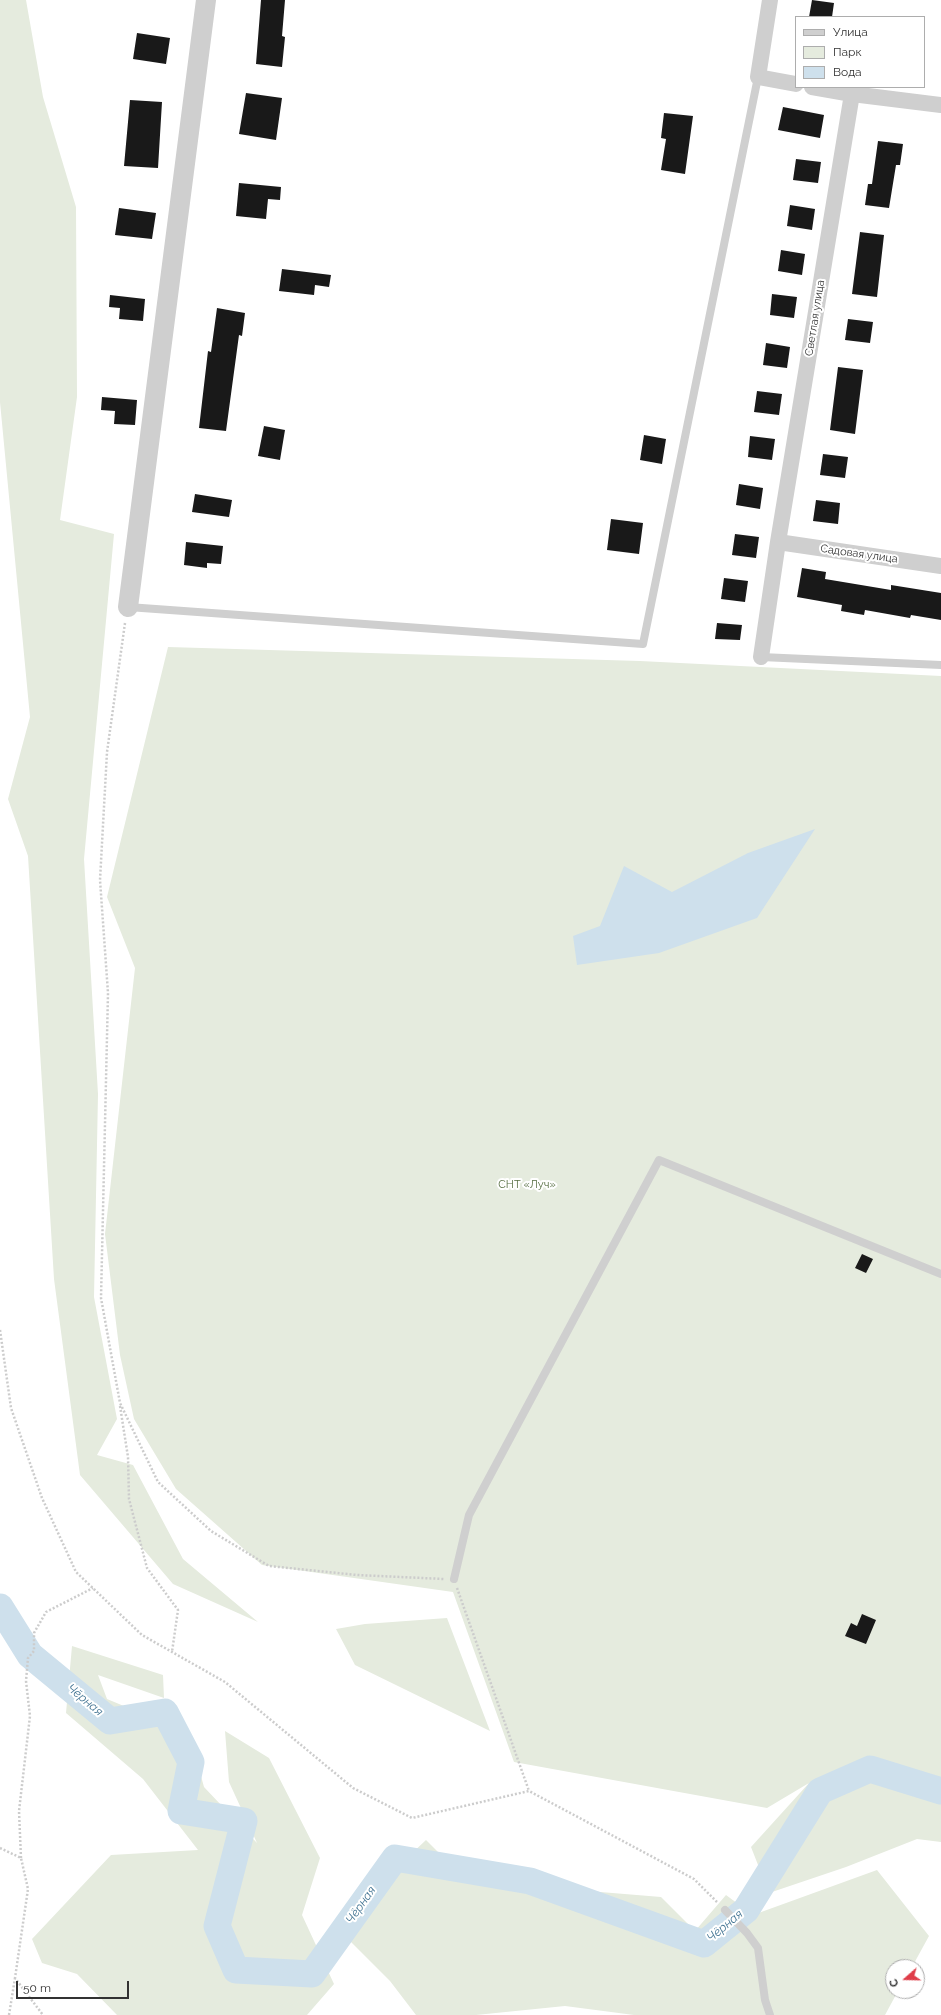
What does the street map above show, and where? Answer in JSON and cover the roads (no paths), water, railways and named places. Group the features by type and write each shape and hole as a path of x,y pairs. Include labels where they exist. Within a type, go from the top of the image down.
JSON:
{"street":[{"path":"128,607 206,0"},
{"path":"770,0 758,77 795,84"},
{"path":"818,88 852,94 941,105"},
{"name":"Светлая улица","path":"761,657 778,542 852,94"},
{"name":"Садовая улица","path":"778,542 941,566"}],"lane":[{"path":"128,607 643,644 758,77"},
{"path":"761,657 941,665"},
{"path":"454,1579 469,1515 659,1160 941,1274"},
{"path":"725,1910 747,1933 758,1948 765,2000 770,2015"}],"water":[{"path":"815,829 757,918 659,953 577,965 573,936 600,926 624,866 672,892 748,853"}],"waterway":[{"name":"Чёрная","path":"0,1607 30,1655 110,1721 165,1712 191,1762 181,1811 244,1821 217,1926 236,1970 312,1974 395,1858 530,1881 704,1944 746,1910 820,1791 870,1769 941,1791"}],"park label":[{"name":"СНТ «Луч»","path":"527,1185"}]}
